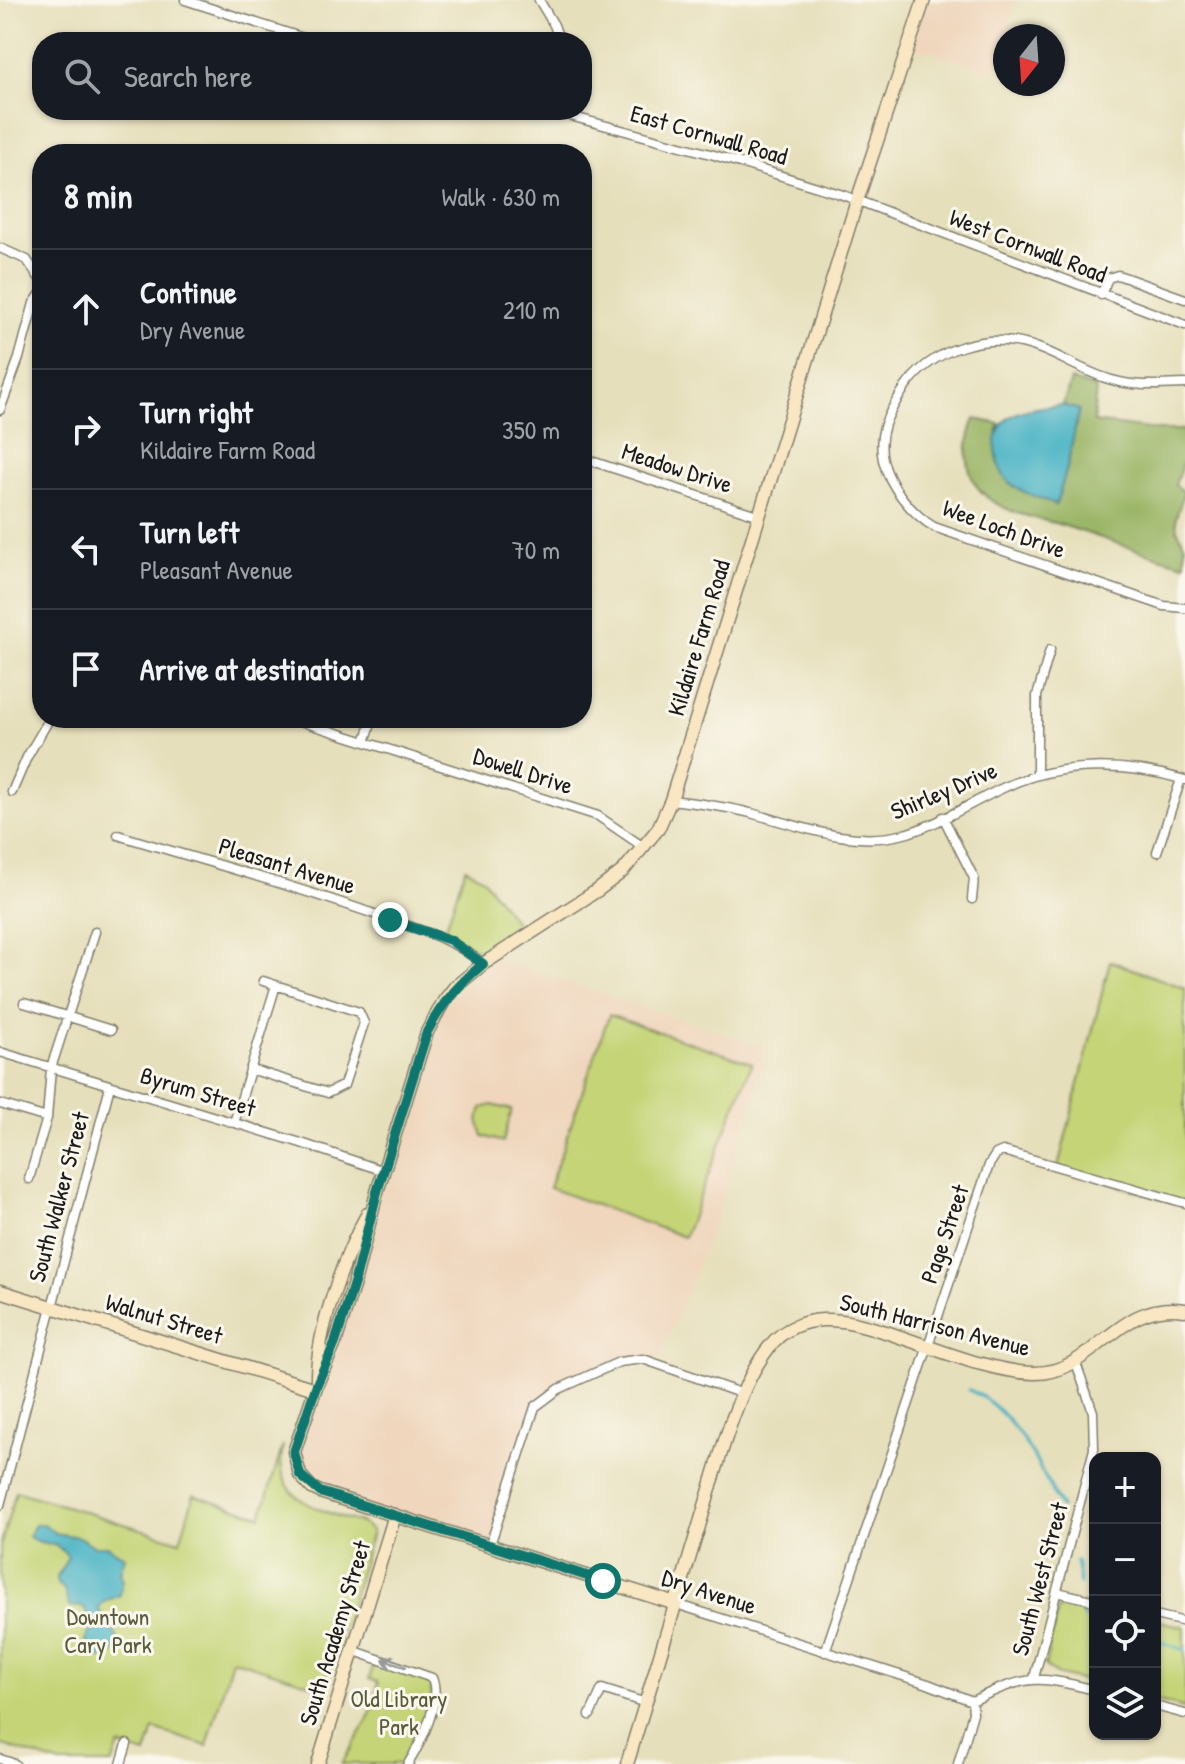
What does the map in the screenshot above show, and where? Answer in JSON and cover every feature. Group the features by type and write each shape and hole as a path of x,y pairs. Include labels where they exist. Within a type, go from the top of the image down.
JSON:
{"main road":[{"name":"Kildaire Farm Road","path":"300,1475 294,1452 335,1343 377,1192 427,1032 437,1012 455,987 483,964 623,871 658,829 671,800 857,201 924,0"},
{"name":"Walnut Street","path":"0,1291 316,1387"},
{"name":"South Harrison Avenue","path":"627,1764 719,1461 743,1394 769,1347 783,1333 806,1323 826,1320 850,1322 1013,1372 1054,1371 1076,1363 1114,1330 1134,1318 1160,1309 1185,1310"},
{"name":"Dry Avenue","path":"300,1475 320,1492 676,1604"},
{"name":"South Academy Street","path":"318,1764 395,1515"}],"street":[{"path":"185,0 285,32"},
{"path":"539,0 556,32"},
{"name":"East Cornwall Road","path":"585,120 744,164 857,201"},
{"name":"West Cornwall Road","path":"857,201 1185,325"},
{"path":"0,248 27,260 32,267"},
{"path":"1101,295 1108,278 1118,275 1185,299"},
{"path":"0,410 32,310"},
{"name":"Wee Loch Drive","path":"1185,384 1124,383 1099,376 1028,345 1005,341 975,343 945,354 919,371 892,408 881,440 883,460 894,484 911,508 934,527 1164,606 1185,608"},
{"name":"Meadow Drive","path":"592,461 760,516"},
{"path":"1037,775 1037,696 1050,650"},
{"path":"12,792 44,728"},
{"name":"Dowell Drive","path":"321,728 598,816 645,848"},
{"path":"365,742 370,728"},
{"name":"Shirley Drive","path":"671,800 747,812 826,834 863,839 900,835 1008,785 1037,775 1076,768 1120,768 1183,779"},
{"path":"1157,852 1183,779"},
{"path":"943,817 974,878 972,899"},
{"name":"Pleasant Avenue","path":"118,835 304,890 436,934 461,946 483,964"},
{"path":"29,1179 47,1118 51,1068 95,932"},
{"path":"250,1069 328,1093 337,1091 344,1085 364,1023 359,1012 263,981"},
{"path":"234,1123 276,985"},
{"path":"24,1003 111,1030"},
{"name":"Byrum Street","path":"0,1052 384,1171"},
{"name":"South Walker Street","path":"0,1505 110,1086"},
{"path":"0,1104 47,1118"},
{"name":"Page Street","path":"825,1652 989,1165 999,1151 1185,1203"},
{"path":"490,1545 531,1417 539,1403 559,1389 619,1362 643,1359 743,1394"},
{"name":"South West Street","path":"972,1701 1008,1685 1034,1678 1094,1449 1093,1412 1076,1363"},
{"path":"0,1465 9,1469"},
{"path":"1057,1592 1089,1600"},
{"name":"Dry Avenue","path":"676,1604 972,1701"},
{"path":"1161,1616 1185,1622"},
{"path":"352,1650 432,1678 436,1686 425,1736 408,1764"},
{"path":"1034,1678 1089,1689"},
{"path":"590,1715 602,1689 646,1703"},
{"path":"958,1764 973,1713 972,1701"},
{"path":"1161,1708 1185,1714"},
{"path":"121,1764 127,1744"},
{"path":"0,1759 15,1764"}],"shaded area":[{"path":"924,0 1016,0 1009,24 993,24 993,72 909,45"},
{"path":"493,958 770,1049 713,1227 658,1363 626,1360 539,1403 490,1545 320,1492 296,1467 315,1389 437,1012"}],"green space":[{"path":"1071,380 1096,389 1093,422 1156,430 1185,430 1185,457 1175,485 1184,492 1176,518 1177,529 1185,545 1185,564 1013,511 987,497 973,480 968,450 975,419 1000,424 997,431 1055,505 1067,468 1078,410 1063,405"},
{"path":"465,868 482,877 521,930 485,954 444,933"},
{"path":"1110,961 1185,988 1185,1206 1058,1167"},
{"path":"609,1015 752,1063 684,1237 549,1188"},
{"path":"492,1105 512,1110 503,1142 483,1136 478,1120 482,1108"},
{"name":"Downtown Cary Park","path":"283,1445 283,1475 296,1495 317,1508 363,1524 372,1532 337,1643 348,1640 341,1653 337,1645 323,1688 232,1659 207,1746 154,1729 146,1754 119,1746 112,1764 61,1764 0,1744 0,1547 16,1491 180,1541 194,1495 261,1516"},
{"path":"1066,1601 1089,1606 1089,1682 1056,1674 1045,1665 1058,1609"},
{"path":"1161,1621 1185,1627 1185,1708 1161,1702"},
{"name":"Old Library Park","path":"375,1660 429,1679 431,1701 428,1712 402,1764 341,1764 374,1704 378,1682 369,1679"}],"water":[{"path":"1063,405 1079,410 1056,505 1011,484 1000,469 996,450 997,436 1008,419 1027,410"},
{"path":"44,1524 55,1533 79,1537 94,1546 108,1546 125,1557 120,1573 123,1580 120,1595 98,1608 106,1621 104,1625 117,1638 113,1653 100,1658 88,1649 86,1639 92,1626 84,1607 69,1606 64,1589 58,1584 57,1577 68,1557 58,1547 28,1536 35,1525"}],"waterway":[{"path":"969,1390 999,1410 1012,1425 1061,1508"},
{"path":"1076,1561 1080,1584"},
{"path":"1081,1615 1089,1620"},
{"path":"1161,1642 1185,1650"}],"route":[{"path":"390,920 450,940 483,964 455,987 427,1032 377,1192 355,1280 294,1452 296,1467 306,1482 320,1492 603,1581"}]}
